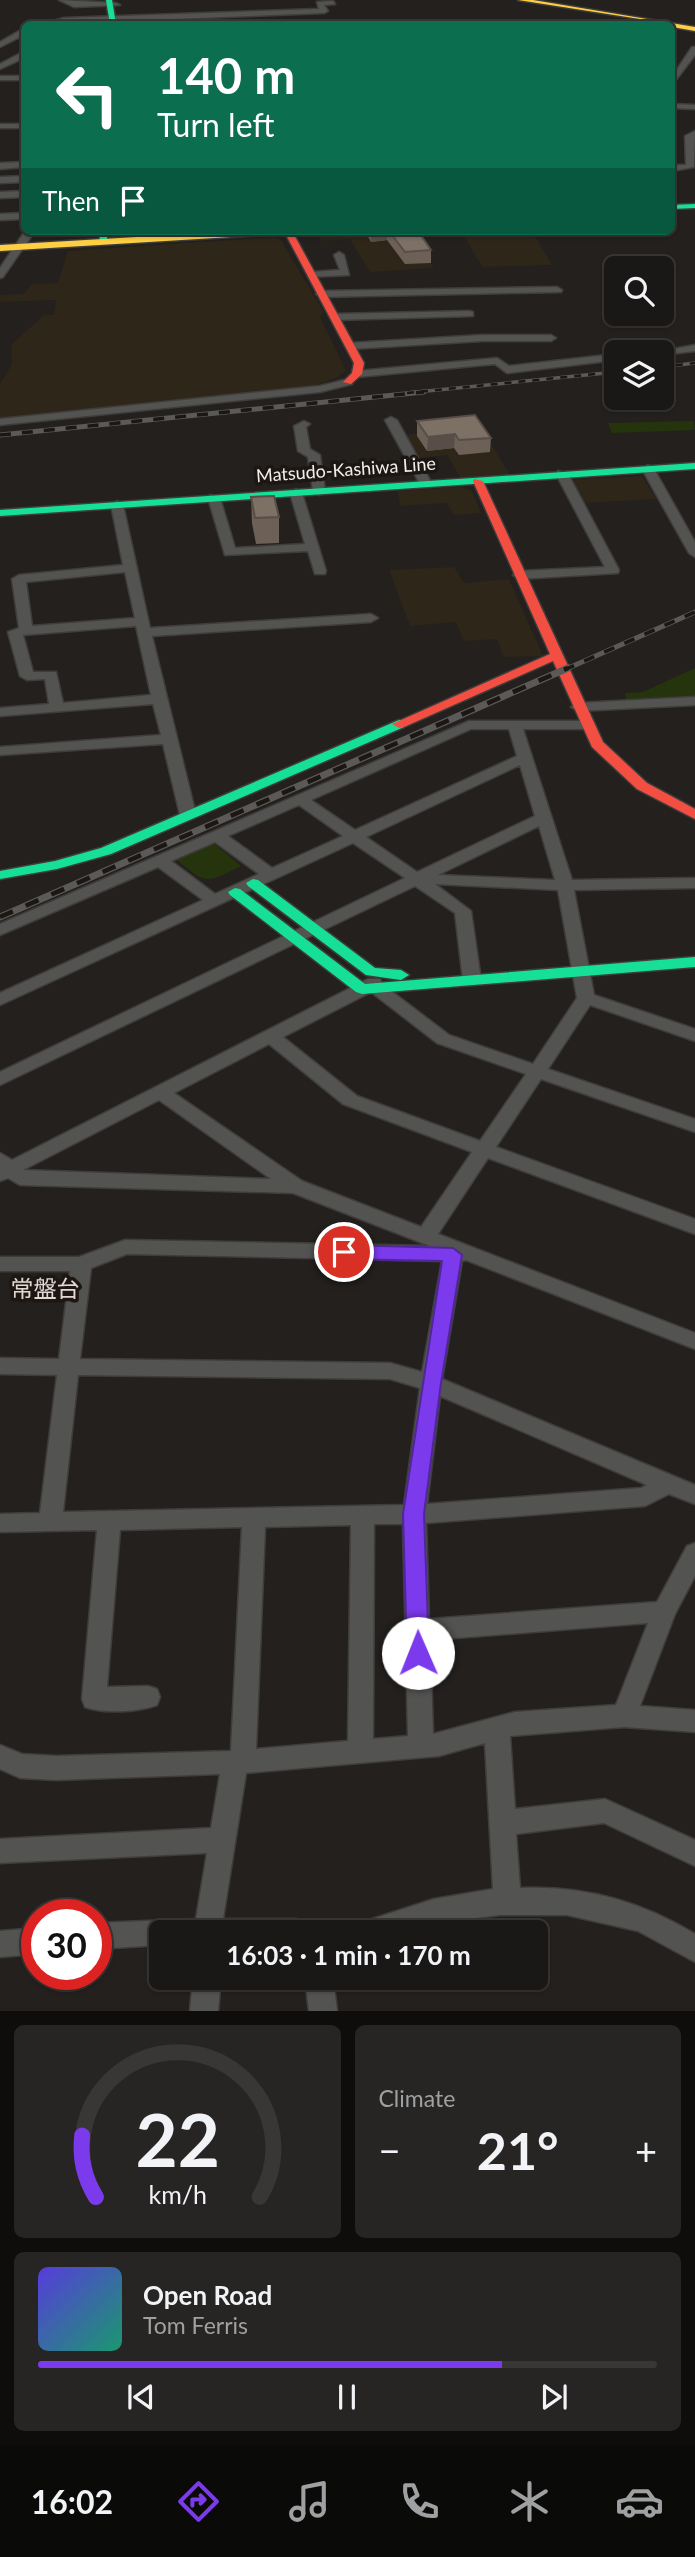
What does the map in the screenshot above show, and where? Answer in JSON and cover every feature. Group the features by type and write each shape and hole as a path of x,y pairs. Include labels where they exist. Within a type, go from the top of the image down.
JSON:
{"main road":[{"path":"521,0 647,21"},
{"path":"675,26 695,29"},
{"path":"675,207 695,206"},
{"path":"0,248 103,236 139,235"},
{"path":"290,235 359,363 353,378"},
{"name":"Matsudo-Kashiwa Line","path":"0,513 695,466"},
{"path":"478,481 585,725 604,753 629,778 649,793 695,815"},
{"path":"0,875 83,858 555,656"},
{"path":"253,883 371,972 376,984"},
{"path":"235,891 295,938 376,984 579,966 695,962"},
{"path":"579,966 695,950"}],"street":[{"path":"62,0 75,5 112,9 167,21 324,11 319,3 333,3"},
{"path":"144,8 145,18"},
{"path":"68,21 112,9"},
{"path":"0,45 21,34"},
{"path":"0,45 21,48"},
{"path":"683,50 694,50"},
{"path":"675,78 694,50"},
{"path":"0,67 21,56"},
{"path":"0,78 21,76"},
{"path":"675,106 695,107"},
{"path":"0,126 21,126"},
{"path":"675,168 690,167 690,135 695,134"},
{"path":"0,166 21,165"},
{"path":"0,180 21,179"},
{"path":"0,195 21,194"},
{"path":"0,217 21,216"},
{"path":"0,275 28,235"},
{"path":"316,284 346,274 339,255"},
{"path":"316,284 541,279"},
{"path":"316,284 556,290"},
{"path":"335,317 469,314"},
{"path":"350,346 482,338 551,338"},
{"path":"674,351 695,348"},
{"path":"0,422 320,389 353,378 497,361 506,370 604,358"},
{"path":"391,419 426,484"},
{"path":"304,424 300,426 304,451 314,455 319,491"},
{"path":"648,468 695,553"},
{"path":"519,575 613,570 562,474"},
{"path":"296,493 320,571"},
{"path":"214,498 230,552 313,547"},
{"path":"117,505 159,699 188,814"},
{"path":"26,631 19,579 129,568"},
{"path":"57,707 51,675 27,676 15,632 371,618"},
{"path":"0,712 159,699"},
{"path":"579,707 695,701"},
{"path":"0,930 470,725 585,725"},
{"path":"427,1234 586,998 565,884 516,726"},
{"path":"0,751 169,739"},
{"path":"0,1000 524,758"},
{"path":"300,799 463,911 471,975"},
{"path":"0,1079 543,818"},
{"path":"218,836 271,875"},
{"path":"161,861 214,901"},
{"path":"418,879 565,884 695,883"},
{"path":"3,1167 161,1093 376,984 443,1039 695,1126"},
{"path":"586,998 695,1035"},
{"path":"270,1036 350,1100 695,1227"},
{"path":"161,1093 295,1186 427,1234 695,1341"},
{"path":"3,1167 20,1178 295,1186"},
{"path":"0,1264 81,1264 125,1247 477,1254"},
{"path":"421,1746 414,1514 431,1383 453,1255"},
{"path":"50,1522 81,1264"},
{"path":"0,1366 390,1371 431,1383 695,1495"},
{"path":"0,1523 414,1514 645,1497 669,1483"},
{"path":"360,1752 363,1516"},
{"path":"211,1920 220,1840 239,1762 254,1519"},
{"path":"109,1521 94,1699 148,1697"},
{"path":"624,1716 664,1612 693,1562"},
{"path":"418,1630 664,1612"},
{"path":"0,1757 20,1766 56,1768 239,1762 439,1745 515,1723 624,1716 695,1721"},
{"path":"497,1729 507,1899"},
{"path":"502,1823 605,1811 695,1853"},
{"path":"0,1851 220,1840"},
{"path":"403,1920 422,1913 507,1899 603,1907 636,1916 695,1949"},
{"path":"112,1935 149,1934"},
{"path":"0,1944 21,1942"},
{"path":"204,2011 206,1990"},
{"path":"320,1990 323,2011"}],"shaded area":[{"path":"317,235 412,235 434,268 370,272 350,239 322,241"},
{"path":"454,235 534,235 552,265 482,267 466,239"},
{"path":"276,237 280,239 323,311 320,317 346,371 336,378 312,386 0,419 0,384 12,364 11,345 44,315 54,315 56,300 0,302 0,295 24,294 31,284 58,283 68,251"},
{"path":"480,426 510,475 461,478 447,455 419,458 406,435"},
{"path":"642,476 656,499 584,503 572,480"},
{"path":"461,487 472,491 481,513 454,515 447,503 400,506 398,491"},
{"path":"454,567 464,583 509,579 543,656 504,657 497,639 464,641 456,622 410,626 389,570"}],"green space":[{"path":"694,421 695,430 612,433 608,423"},
{"path":"695,668 695,697 626,699 625,693 643,692"},
{"path":"212,842 241,866 206,879 193,873 174,858"}],"building":[{"path":"392,235 421,235 431,250 405,252"},
{"path":"475,415 491,438 459,440 455,434 428,437 417,421"},
{"path":"274,496 279,517 255,518 251,497"}],"railway":[{"path":"674,366 695,363"},
{"path":"407,393 604,373"},
{"path":"0,435 424,392"},
{"path":"564,670 695,612"},
{"path":"0,917 568,668"}],"traffic: fast":[{"path":"109,0 112,21"},
{"path":"675,207 695,206"},
{"path":"103,235 104,242"},
{"path":"0,513 695,466"},
{"path":"0,875 57,865 106,851 399,724"},
{"path":"253,883 371,972 401,975"},
{"path":"235,892 362,989 695,962"}],"traffic: slow":[{"path":"521,0 651,21"},
{"path":"675,26 695,29"},
{"path":"0,248 215,235"}],"traffic: jam":[{"path":"290,235 359,363 357,374 348,382"},
{"path":"478,481 597,744 642,786 695,815"},
{"path":"399,724 555,656"}],"district":[{"name":"常盤台","path":"45,1289"}],"route":[{"path":"344,1252 453,1255 431,1383 414,1514 418,1653"}]}
